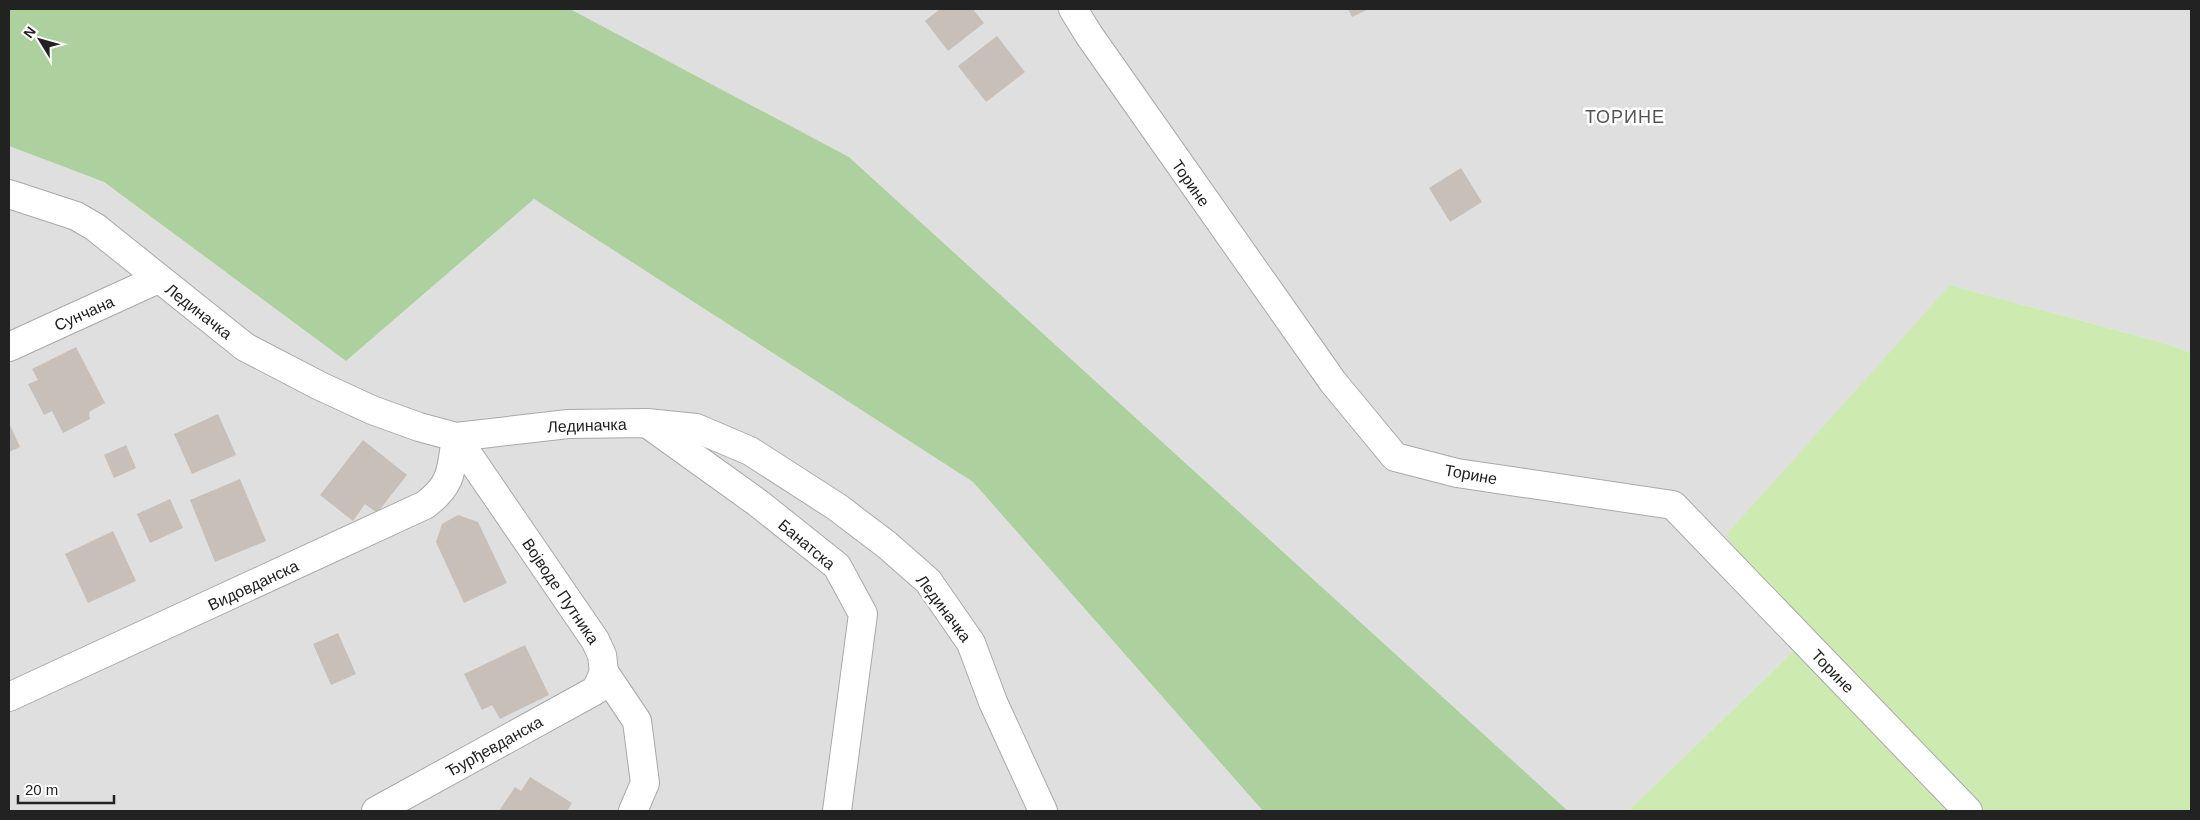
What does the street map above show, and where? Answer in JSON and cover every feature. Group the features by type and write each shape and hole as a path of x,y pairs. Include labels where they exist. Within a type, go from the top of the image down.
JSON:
{"street":[{"name":"Торине","path":"1073,9 1196,190 1333,382 1395,458 1457,472 1673,505 1968,811"},
{"name":"Лединачка","path":"9,194 76,216 95,227 245,347 320,386 372,410 419,427 456,437 568,424 647,423 696,428 750,451 838,507 887,545 928,581 971,643 993,702 1043,811"},
{"name":"Сунчана","path":"9,347 158,279"},
{"name":"Банатска","path":"647,423 758,503 837,566 862,614 837,811"},
{"name":"Војводе Путника","path":"456,437 595,640 602,655 604,672 637,721 645,783 633,811"},
{"name":"Видовданска","path":"9,697 425,505 439,495 449,481 456,437"},
{"name":"Ђурђевданска","path":"376,811 596,690 604,672"}],"shaded area":[{"path":"570,9 2191,9 2191,353 2167,344 1950,285 1804,641 1628,811 1568,811 849,157"},
{"path":"9,146 104,182 346,361 534,199 973,482 1263,811 9,811"}],"green space":[{"path":"9,9 570,9 849,157 1568,811 1263,811 973,482 534,199 346,361 104,182 9,146"},
{"path":"1950,285 2167,344 2191,353 2191,811 1628,811 1804,641 1726,535"}],"building":[{"path":"940,9 973,9 984,23 948,51 925,21"},
{"path":"1348,9 1369,9 1352,17"},
{"path":"997,36 1025,72 986,102 958,66"},
{"path":"1461,168 1482,202 1450,222 1429,188"},
{"path":"76,347 105,403 89,412 90,419 63,433 52,411 44,415 28,384 38,380 32,369"},
{"path":"218,414 236,455 192,474 174,434"},
{"path":"9,423 20,447 9,452"},
{"path":"363,440 407,475 377,513 365,504 353,521 320,495"},
{"path":"126,445 136,468 114,478 104,455"},
{"path":"240,479 266,541 215,562 190,500"},
{"path":"170,499 183,528 150,543 137,514"},
{"path":"458,515 478,522 507,583 464,603 436,542 442,524"},
{"path":"113,531 136,581 88,603 65,554"},
{"path":"338,633 356,674 331,685 313,644"},
{"path":"525,645 549,695 500,719 492,705 482,710 464,674"},
{"path":"530,777 572,803 567,811 499,811 515,787 521,791"}],"district":[{"name":"ТОРИНЕ","path":"1625,117"}]}
